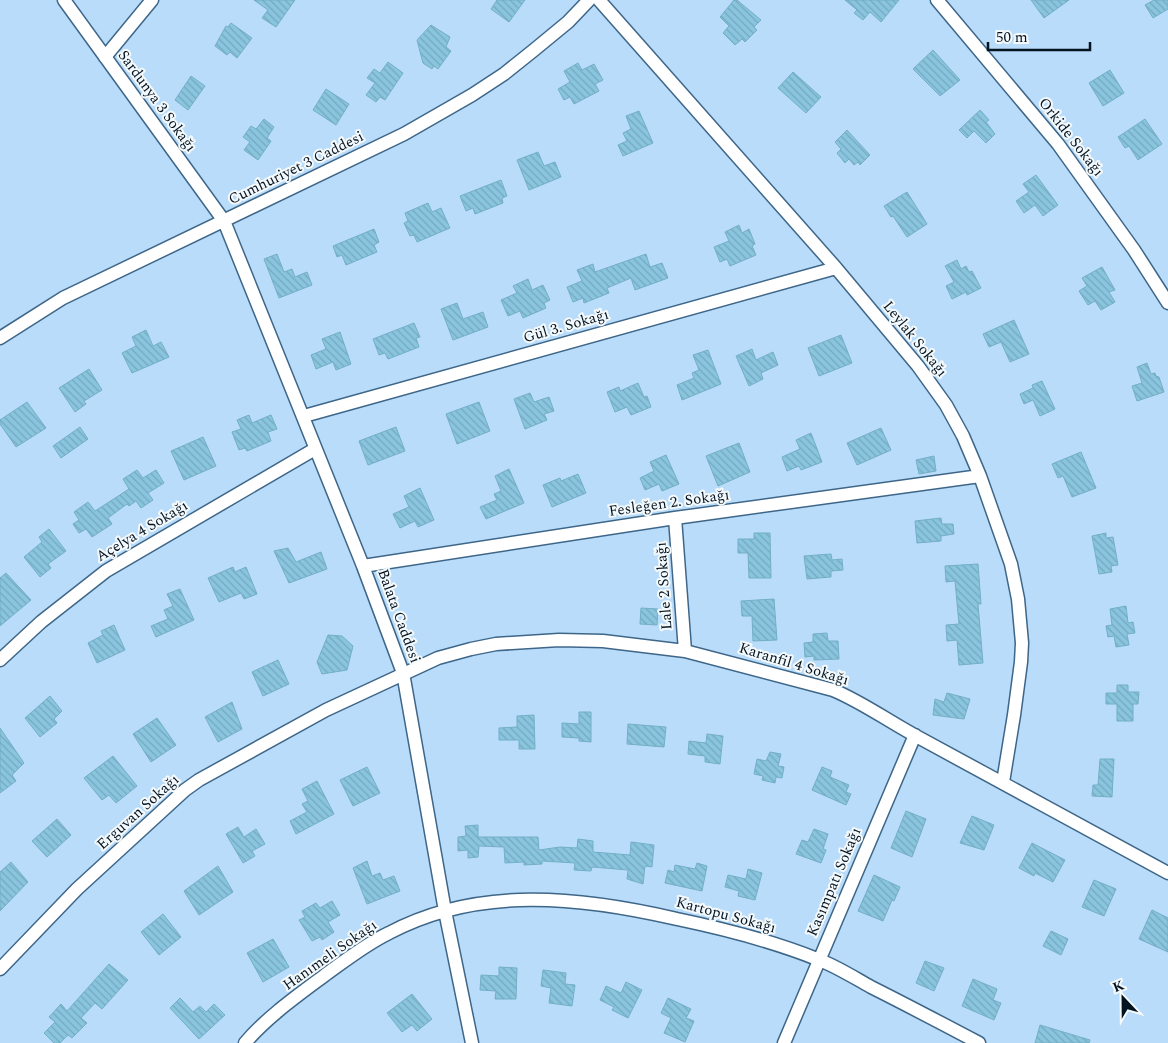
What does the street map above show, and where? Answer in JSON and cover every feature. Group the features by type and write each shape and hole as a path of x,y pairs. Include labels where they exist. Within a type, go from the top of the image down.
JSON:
{"street":[{"name":"Sardunya 3 Sokağı","path":"64,0 224,221"},
{"path":"105,57 152,0"},
{"name":"Cumhuriyet 3 Caddesi","path":"0,338 63,298 404,134 472,95 504,74 568,22 590,0"},
{"name":"Leylak Sokağı","path":"599,0 836,268 918,366 946,405 963,436 980,476 1011,564 1018,598 1022,643 1020,671 1003,782"},
{"name":"Orkide Sokağı","path":"937,0 1058,144 1128,242 1168,303"},
{"name":"Balata Caddesi","path":"224,221 304,416 315,449 363,566 403,673 445,911 472,1043"},
{"name":"Gül 3. Sokağı","path":"304,416 836,268"},
{"name":"Açelya 4 Sokağı","path":"0,660 40,622 106,571 315,449"},
{"name":"Fesleğen 2. Sokağı","path":"363,566 675,518 980,476"},
{"name":"Lale 2 Sokağı","path":"675,518 685,651"},
{"name":"Karanfil 4 Sokağı","path":"403,673 438,658 471,649 516,642 559,640 603,642 685,651 833,690 848,696 914,735 1168,873"},
{"name":"Erguvan Sokağı","path":"0,969 77,889 185,790 207,775 326,710 403,673"},
{"name":"Kasımpatı Sokağı","path":"784,1043 914,735"},
{"name":"Kartopu Sokağı","path":"445,911 504,900 568,900 634,909 721,928 818,959 979,1043"},
{"name":"Hanımeli Sokağı","path":"245,1043 257,1029 312,984 364,947 390,932 445,911"}],"building":[{"path":"254,0 295,0 276,27 262,18 268,10"},
{"path":"497,0 525,0 509,22 491,9"},
{"path":"734,0 737,0 761,20 754,27 757,30 745,42 742,39 735,45 723,33 729,26 720,17"},
{"path":"845,0 899,0 881,22 870,12 863,20 854,13 857,10"},
{"path":"1031,0 1069,0 1044,18"},
{"path":"1154,0 1168,0 1168,9 1153,18 1145,5"},
{"path":"231,23 252,38 237,58 230,52 227,55 215,46 226,26 228,27"},
{"path":"431,25 450,37 446,47 451,51 438,69 434,66 432,69 423,63 417,40"},
{"path":"933,50 960,80 940,96 913,69"},
{"path":"388,62 403,73 385,100 380,97 376,102 366,95 375,83 367,78 374,69 380,73"},
{"path":"578,63 582,70 594,64 603,80 595,84 599,91 574,104 570,97 564,100 558,89 570,82 564,71"},
{"path":"1110,70 1124,93 1103,106 1089,83"},
{"path":"793,72 821,97 806,113 778,88"},
{"path":"191,76 205,86 188,110 175,100"},
{"path":"326,89 349,104 336,125 313,110"},
{"path":"980,110 989,120 986,122 995,134 986,143 974,131 967,138 959,130"},
{"path":"639,111 653,143 623,156 618,145 627,141 623,133 631,129 626,116"},
{"path":"264,119 274,127 267,138 271,141 258,160 244,150 250,142 243,137 251,126 256,129"},
{"path":"1145,119 1162,144 1138,160 1129,146 1125,148 1118,137"},
{"path":"847,130 870,155 860,165 858,162 854,165 849,159 845,163 837,153 841,149 835,142"},
{"path":"538,152 544,166 555,162 561,177 529,190 517,160"},
{"path":"1036,175 1058,205 1043,216 1035,205 1024,213 1016,201 1029,192 1023,184"},
{"path":"501,180 507,196 502,198 503,203 475,214 473,208 466,211 460,196"},
{"path":"907,192 927,224 907,237 884,206"},
{"path":"428,203 432,212 441,208 450,228 417,242 414,235 410,236 404,223 408,221 405,213"},
{"path":"739,225 742,233 749,229 755,244 752,246 756,255 730,266 727,259 720,262 714,247 729,241 725,232"},
{"path":"374,229 379,242 374,245 377,252 346,265 342,255 337,257 333,246"},
{"path":"277,254 284,272 292,269 295,277 307,272 312,285 279,298 264,259"},
{"path":"646,254 650,267 662,263 668,278 635,290 631,278 607,288 609,293 584,303 583,298 573,302 567,287 582,281 577,270 593,264 595,272"},
{"path":"957,260 961,269 966,266 969,272 972,271 981,288 967,295 966,292 952,299 946,286 954,282 945,266"},
{"path":"1102,267 1115,290 1109,292 1115,302 1101,310 1095,301 1088,305 1079,291 1087,286 1082,278"},
{"path":"528,279 532,290 543,285 550,300 544,303 546,308 523,318 520,311 508,316 501,300 517,293 513,286"},
{"path":"457,303 463,319 483,312 488,327 453,340 441,309"},
{"path":"1014,320 1029,354 1010,362 1001,342 989,347 983,334"},
{"path":"414,323 420,337 416,338 419,347 388,359 385,353 379,355 373,339"},
{"path":"146,330 153,346 161,342 169,357 132,373 122,353 136,346 132,337"},
{"path":"340,332 351,364 336,370 333,362 316,369 311,355 326,349 322,339"},
{"path":"841,335 852,363 819,376 808,348"},
{"path":"752,349 756,360 773,352 778,365 761,373 763,379 749,386 736,356"},
{"path":"708,350 721,384 682,400 677,385 694,378 692,373 699,370 693,355"},
{"path":"1147,363 1151,374 1155,373 1159,377 1164,392 1137,401 1132,386 1142,383 1137,367"},
{"path":"89,369 102,390 84,401 86,404 75,412 59,388"},
{"path":"1042,381 1055,409 1040,416 1033,400 1024,404 1020,394 1033,388 1032,385"},
{"path":"638,383 644,397 647,396 651,407 631,415 627,407 615,412 607,392 619,387 620,391"},
{"path":"530,393 534,402 549,397 554,411 544,414 547,420 525,429 514,399"},
{"path":"27,402 46,428 16,447 0,424 0,420"},
{"path":"479,402 490,431 457,444 446,414"},
{"path":"249,415 252,423 271,415 277,429 268,432 271,441 247,451 245,448 239,450 232,432 241,429 237,420"},
{"path":"80,427 88,439 61,458 53,446"},
{"path":"396,427 405,451 368,465 359,441"},
{"path":"881,428 891,450 857,465 847,443"},
{"path":"811,433 822,462 801,470 799,466 787,471 782,457 800,449 796,440"},
{"path":"203,437 216,466 184,480 171,451"},
{"path":"739,443 750,472 718,486 706,456"},
{"path":"1081,452 1096,488 1072,497 1063,476 1058,478 1052,464"},
{"path":"666,455 679,484 662,491 659,484 645,490 640,478 654,471 650,462"},
{"path":"934,456 936,471 919,474 916,460"},
{"path":"509,469 524,503 486,519 480,507 497,500 494,494 501,491 495,476"},
{"path":"137,470 143,478 156,470 164,483 148,493 153,500 141,508 136,501 129,506 127,504 108,518 112,524 92,537 86,529 79,533 73,524 79,520 74,512 88,502 95,511 129,489 123,479"},
{"path":"578,474 586,493 552,507 543,485 560,478 561,481"},
{"path":"420,488 434,520 418,527 415,521 400,528 393,514 409,507 404,496"},
{"path":"941,518 942,524 953,524 954,534 941,536 941,541 917,543 915,521"},
{"path":"49,529 66,551 48,564 51,568 40,577 24,557 42,542 39,537"},
{"path":"754,533 770,533 771,578 749,578 748,553 738,553 738,539 754,539"},
{"path":"1106,533 1106,538 1113,537 1118,565 1111,566 1112,572 1099,574 1092,536"},
{"path":"288,548 296,562 321,552 327,569 289,583 274,551"},
{"path":"831,554 832,560 842,559 843,570 831,571 831,577 807,579 804,556"},
{"path":"978,564 981,604 978,604 983,663 959,665 957,640 947,641 946,625 959,624 955,581 946,582 945,566"},
{"path":"233,567 235,572 246,567 257,594 244,599 241,593 219,602 208,578"},
{"path":"6,573 31,600 0,626 0,578"},
{"path":"180,589 194,620 156,637 151,626 168,619 164,610 173,606 167,594"},
{"path":"774,599 777,640 753,641 752,616 742,616 741,601"},
{"path":"1126,606 1128,623 1133,622 1135,633 1127,634 1129,645 1116,647 1114,636 1108,637 1106,626 1112,625 1110,609"},
{"path":"641,608 658,609 657,625 640,624"},
{"path":"114,625 125,650 97,663 88,643 103,635 101,631"},
{"path":"827,633 828,641 838,641 839,659 814,660 814,656 805,657 804,643 813,642 813,634"},
{"path":"328,635 342,636 353,646 347,670 322,674 317,662"},
{"path":"278,660 289,684 263,696 252,672"},
{"path":"1117,685 1128,685 1128,692 1139,692 1138,704 1133,704 1133,721 1117,721 1117,704 1106,704 1106,693 1117,693"},
{"path":"947,693 970,699 964,719 933,715 935,699 944,702"},
{"path":"50,696 62,711 54,719 57,723 40,737 25,718"},
{"path":"232,702 242,729 218,742 205,717"},
{"path":"579,712 591,712 591,742 579,741 579,738 562,737 562,723 579,724"},
{"path":"534,715 535,749 519,749 519,740 499,740 499,728 517,727 517,716"},
{"path":"157,718 176,745 151,762 133,734"},
{"path":"628,724 666,727 664,747 627,744"},
{"path":"0,728 24,763 12,775 16,781 0,793"},
{"path":"707,734 723,736 720,764 705,762 705,756 688,754 689,741 706,743"},
{"path":"770,752 781,754 778,766 784,767 782,778 776,777 775,783 762,780 763,776 754,774 757,759 766,761"},
{"path":"113,756 137,786 116,803 109,795 102,800 84,778"},
{"path":"1100,759 1114,759 1112,797 1092,796 1093,785 1098,785"},
{"path":"367,767 380,793 353,806 340,780"},
{"path":"822,767 832,771 830,777 849,785 846,792 851,794 846,805 812,790"},
{"path":"317,781 334,814 296,834 290,821 307,812 302,804 308,801 302,789"},
{"path":"906,811 926,819 912,857 891,848"},
{"path":"972,816 994,825 984,850 960,843"},
{"path":"57,819 71,835 47,857 32,841"},
{"path":"478,825 478,837 538,837 539,850 560,847 577,848 578,839 593,841 593,852 630,855 631,842 654,845 652,867 645,866 643,884 627,879 628,870 592,867 591,871 574,870 575,863 542,861 542,864 524,865 524,862 505,863 504,847 479,846 478,857 468,858 468,850 458,851 458,837 466,836 465,826"},
{"path":"238,827 244,837 256,829 265,844 252,851 255,856 243,863 226,834"},
{"path":"814,829 828,834 823,849 826,850 821,863 796,854 802,840 808,842"},
{"path":"1032,843 1065,860 1053,882 1035,873 1034,876 1019,868"},
{"path":"367,861 372,876 380,873 383,880 394,876 400,891 367,904 353,868"},
{"path":"11,862 28,882 0,911 0,872"},
{"path":"697,863 707,866 702,891 665,883 668,870 674,872 675,865 695,869"},
{"path":"218,866 233,892 199,915 184,891"},
{"path":"748,869 762,873 755,900 738,896 739,891 725,887 728,875 746,879"},
{"path":"874,875 900,887 883,921 858,911"},
{"path":"1094,880 1116,889 1104,916 1082,907"},
{"path":"332,901 340,915 328,922 334,932 322,940 320,937 312,941 299,920 305,917 302,911 316,903 320,908"},
{"path":"1152,910 1168,918 1168,952 1139,939"},
{"path":"163,914 181,937 159,955 141,932"},
{"path":"1051,931 1068,939 1061,955 1043,946"},
{"path":"273,939 289,967 263,982 247,953"},
{"path":"925,961 944,968 934,991 916,983"},
{"path":"109,964 128,980 102,1009 95,1003 81,1018 87,1023 72,1038 68,1035 60,1043 54,1043 44,1033 55,1022 49,1017 61,1004 67,1011"},
{"path":"499,967 517,968 516,999 495,999 496,991 480,990 481,975 499,976"},
{"path":"543,970 566,973 565,984 575,985 572,1006 549,1003 551,988 541,986"},
{"path":"973,979 997,989 993,1000 1001,1003 994,1020 962,1006"},
{"path":"626,982 642,990 628,1018 612,1010 614,1007 600,1000 606,986 621,993"},
{"path":"412,994 432,1019 417,1031 412,1025 402,1032 387,1013"},
{"path":"180,998 193,1012 200,1006 206,1012 214,1004 225,1015 199,1039 170,1008"},
{"path":"668,998 691,1009 686,1018 694,1021 685,1042 664,1033 671,1018 661,1013"},
{"path":"1040,1025 1090,1040 1089,1043 1035,1043"}]}
